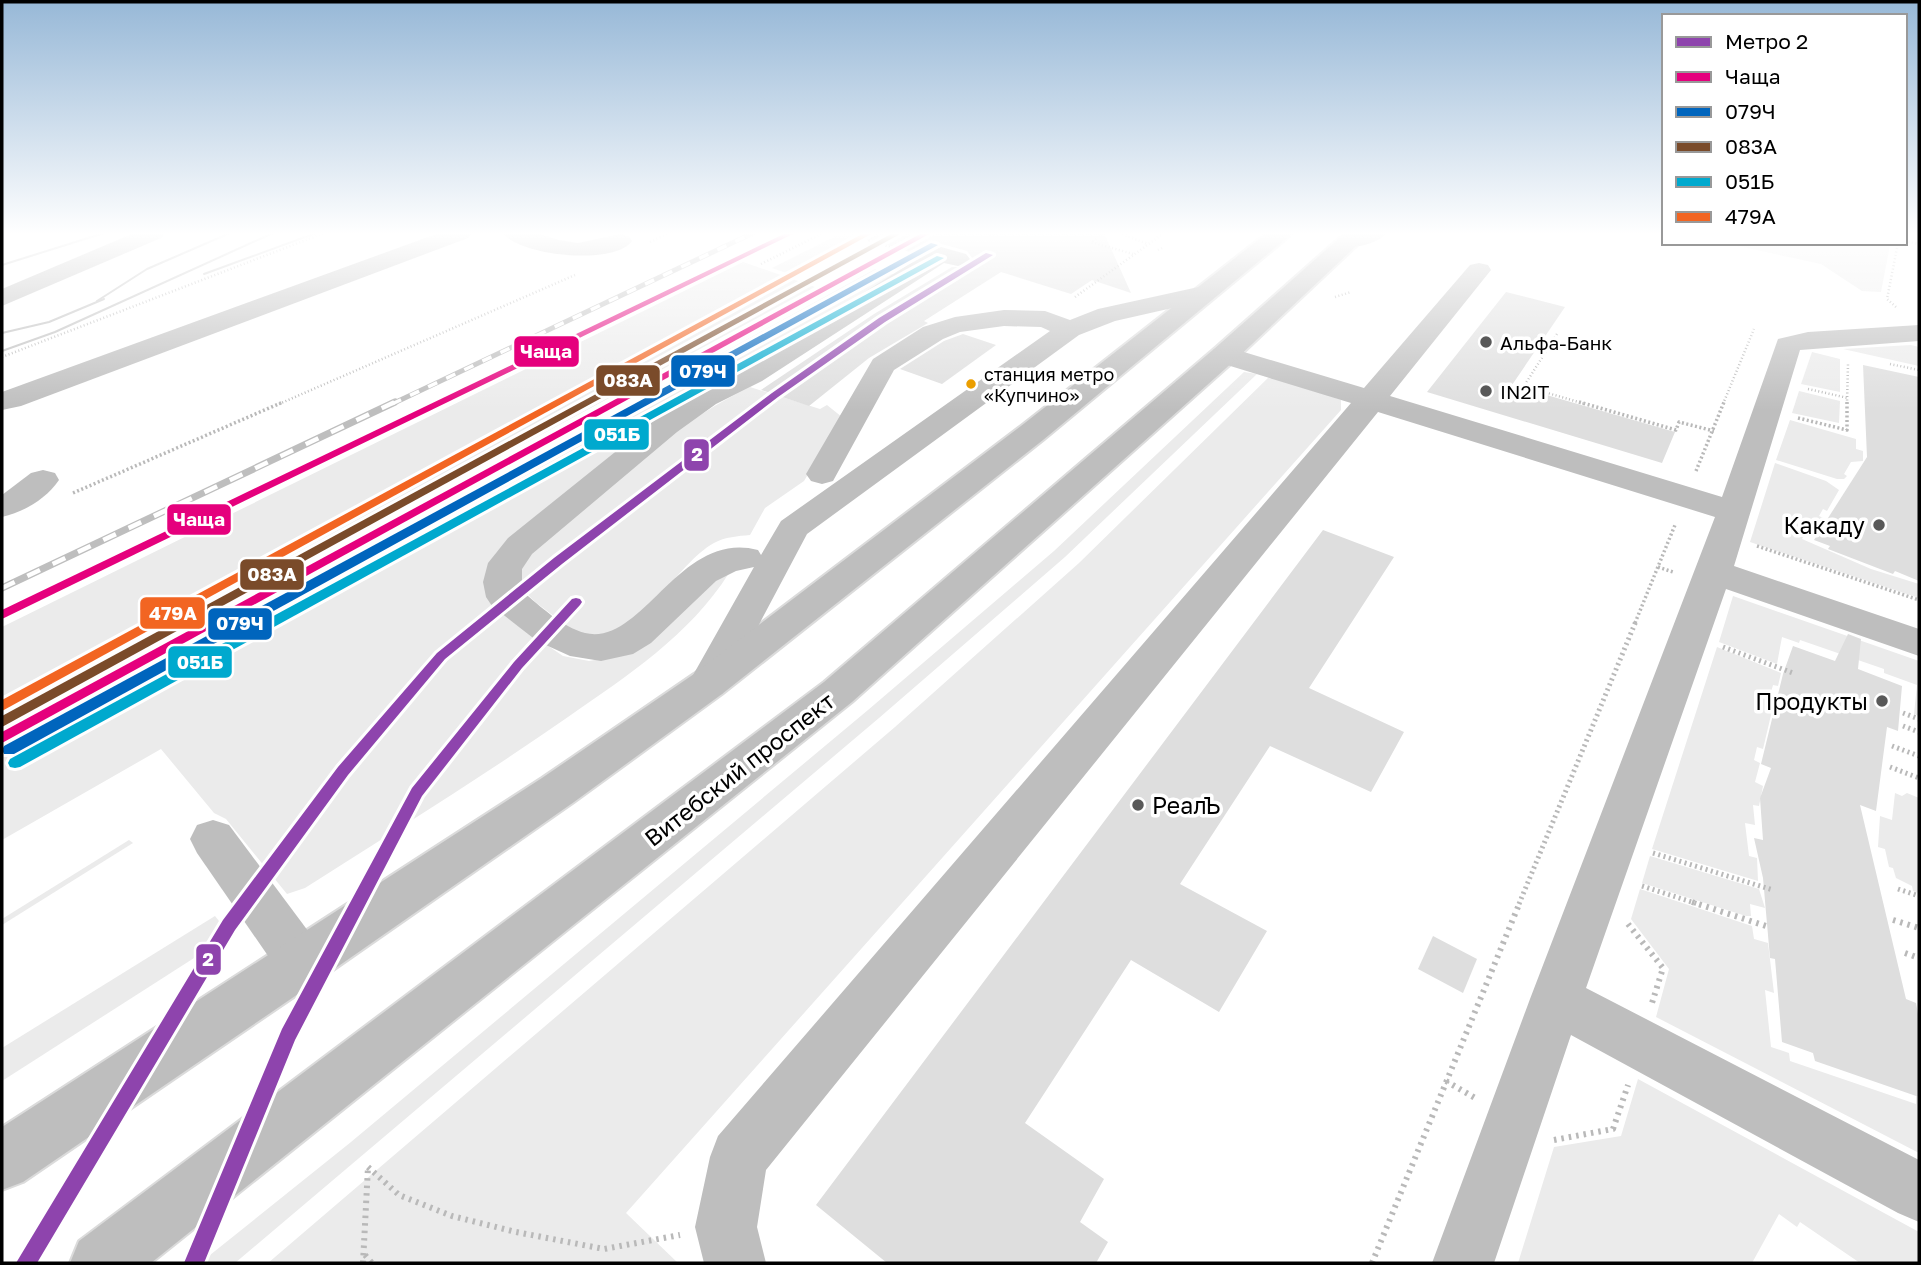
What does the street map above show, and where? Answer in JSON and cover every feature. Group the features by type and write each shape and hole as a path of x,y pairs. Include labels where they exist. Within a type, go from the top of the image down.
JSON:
{"main road":[{"path":"2,381 236,292"},
{"path":"2,401 11,400 301,292"},
{"path":"745,558 722,562 700,575 639,632 622,643 605,649 569,643 505,597 500,586 506,561 520,545 666,426 706,398 762,369 882,292"},
{"path":"2,1161 302,963 558,790 708,684 1021,441 1205,292"},
{"name":"Витебский проспект","path":"101,1263 838,692 1296,292"},
{"path":"730,1245 739,1157 762,1127 1461,292"},
{"path":"822,474 883,365 933,333 955,325 1004,318 1045,319 1072,313 1107,315 1203,294"},
{"path":"708,684 793,528 1072,313"},
{"path":"1463,1263 1556,999 1714,572 1788,345 1808,340 1919,333"},
{"path":"1224,355 1735,512"},
{"path":"2,507 54,488"},
{"path":"1714,572 1919,642"},
{"path":"213,839 302,963"},
{"path":"1556,999 1919,1192"}],"path":[{"path":"2,356 169,292"},
{"path":"54,488 532,292"},
{"path":"1072,313 1094,292"},
{"path":"1335,297 1351,292"},
{"path":"1888,292 1887,299 1900,310"},
{"path":"1372,1263 1754,329"},
{"path":"1557,334 1524,386 1676,430 1679,422 1714,431"},
{"path":"1787,415 1847,430 1849,354"},
{"path":"1796,386 1848,398"},
{"path":"1756,546 1919,600"},
{"path":"1712,643 1793,673"},
{"path":"1903,713 1919,719"},
{"path":"1903,726 1919,732"},
{"path":"1892,746 1919,756"},
{"path":"1890,767 1919,778"},
{"path":"1645,850 1773,890"},
{"path":"1634,884 1766,926"},
{"path":"1898,889 1919,896"},
{"path":"1548,1142 1613,1129 1663,968 1623,917"},
{"path":"1893,920 1919,928"},
{"path":"1905,954 1919,958"},
{"path":"372,1263 364,1259 369,1167 399,1195 452,1216 516,1232 604,1249 730,1245"}],"shaded area":[{"path":"682,292 806,292 2,725 2,627"},
{"path":"833,292 869,292 647,428 496,553 484,581 492,605 510,620 563,656 589,661 622,655 701,586 729,573 696,616 656,653 590,702 470,783 305,888 287,894 226,819 214,813 161,749 2,840 2,749"},
{"path":"1911,345 1919,347 1919,366 1843,349"},
{"path":"1812,352 1840,359 1840,392 1801,384"},
{"path":"1244,372 1257,374 1065,557 879,718 235,1263 200,1263 351,1142 868,710 1054,551"},
{"path":"1271,375 1341,400 1341,410 626,1213 678,1263 268,1263 895,727 1079,563"},
{"path":"750,387 820,409 827,405 842,417 804,481 765,508 750,535 727,538 699,553 640,616 623,628 606,635 588,636 568,627 528,595 521,584 517,569 530,552 662,441 690,421"},
{"path":"1799,391 1840,401 1839,423 1792,413"},
{"path":"1790,420 1856,439 1856,449 1863,451 1863,461 1851,462 1844,474 1847,476 1837,479 1776,460"},
{"path":"1775,463 1826,481 1839,490 1827,511 1823,509 1819,516 1823,518 1820,523 1814,520 1802,539 1871,569 1919,584 1919,598 1750,542"},
{"path":"1733,596 1919,661 1919,716 1914,714 1917,685 1884,673 1884,669 1800,640 1799,643 1782,637 1777,664 1719,642"},
{"path":"1717,647 1781,673 1778,686 1773,685 1770,696 1775,698 1763,749 1757,747 1754,760 1760,763 1755,782 1763,786 1759,806 1753,805 1755,825 1745,823 1749,856 1757,858 1758,881 1652,849"},
{"path":"1895,793 1902,796 1907,793 1919,798 1919,893 1896,878 1893,868 1889,867 1885,849 1878,847 1880,816 1892,820"},
{"path":"129,840 133,843 2,925 2,919"},
{"path":"1650,856 1759,889 1765,908 1750,904 1751,916 1746,916 1642,883"},
{"path":"1640,889 1752,926 1754,939 1768,943 1774,993 1765,990 1771,1047 1789,1053 1790,1061 1916,1104 1916,1096 1919,1097 1919,1153 1656,1017 1669,969 1631,919"},
{"path":"215,916 230,935 2,1081 2,1048"},
{"path":"1638,1079 1919,1232 1919,1263 1860,1263 1800,1222 1797,1227 1779,1214 1752,1263 1518,1263 1554,1147 1621,1136"}],"building":[{"path":"910,292 970,292 924,321 928,323 869,358 809,406 761,390"},
{"path":"1506,292 1565,307 1512,385 1675,432 1662,463 1427,392"},
{"path":"963,334 996,345 942,384 900,369 944,341"},
{"path":"1863,365 1919,377 1919,581 1828,549 1830,546 1814,540 1867,457"},
{"path":"1323,530 1394,557 1309,688 1404,732 1371,792 1270,746 1180,884 1267,931 1219,1012 1131,960 1025,1123 1104,1179 1080,1222 1108,1242 1096,1263 887,1263 816,1205"},
{"path":"1848,634 1861,639 1858,669 1902,686 1898,731 1887,727 1876,811 1860,805 1906,999 1916,1003 1919,1019 1919,1097 1815,1061 1813,1053 1782,1042 1775,959 1770,958 1763,878 1754,838 1763,840 1760,798 1771,768 1761,764 1783,674 1793,646 1835,661"},
{"path":"1433,936 1477,959 1463,993 1418,969"}],"tram line":[{"path":"97,301 111,292"},
{"path":"2,351 55,332 143,292"},
{"path":"2,333 49,322 104,299"}],"railway":[{"path":"392,404 628,292"},
{"path":"2,588 395,402"}],"metro line":[{"name":"2","path":"26,1263 229,925 343,771 441,656 558,561 775,395 882,320 928,292"},
{"name":"2","path":"194,1263 288,1035 417,792 518,665 576,602"}],"transit line":[{"name":"Чаща","path":"2,615 669,292"},
{"name":"479А","path":"2,706 761,292"},
{"name":"083А","path":"2,722 790,292"},
{"name":"Чаща","path":"2,738 819,292"},
{"name":"079Ч","path":"9,750 848,292"},
{"name":"051Б","path":"15,763 878,292"}],"place":[{"name":"Альфа-Банк","path":"1486,342"},
{"name":"станция метро «Купчино»","path":"971,384"},
{"name":"IN2IT","path":"1486,391"},
{"name":"Какаду","path":"1879,525"},
{"name":"Продукты","path":"1882,701"},
{"name":"РеалЪ","path":"1138,805"}]}
